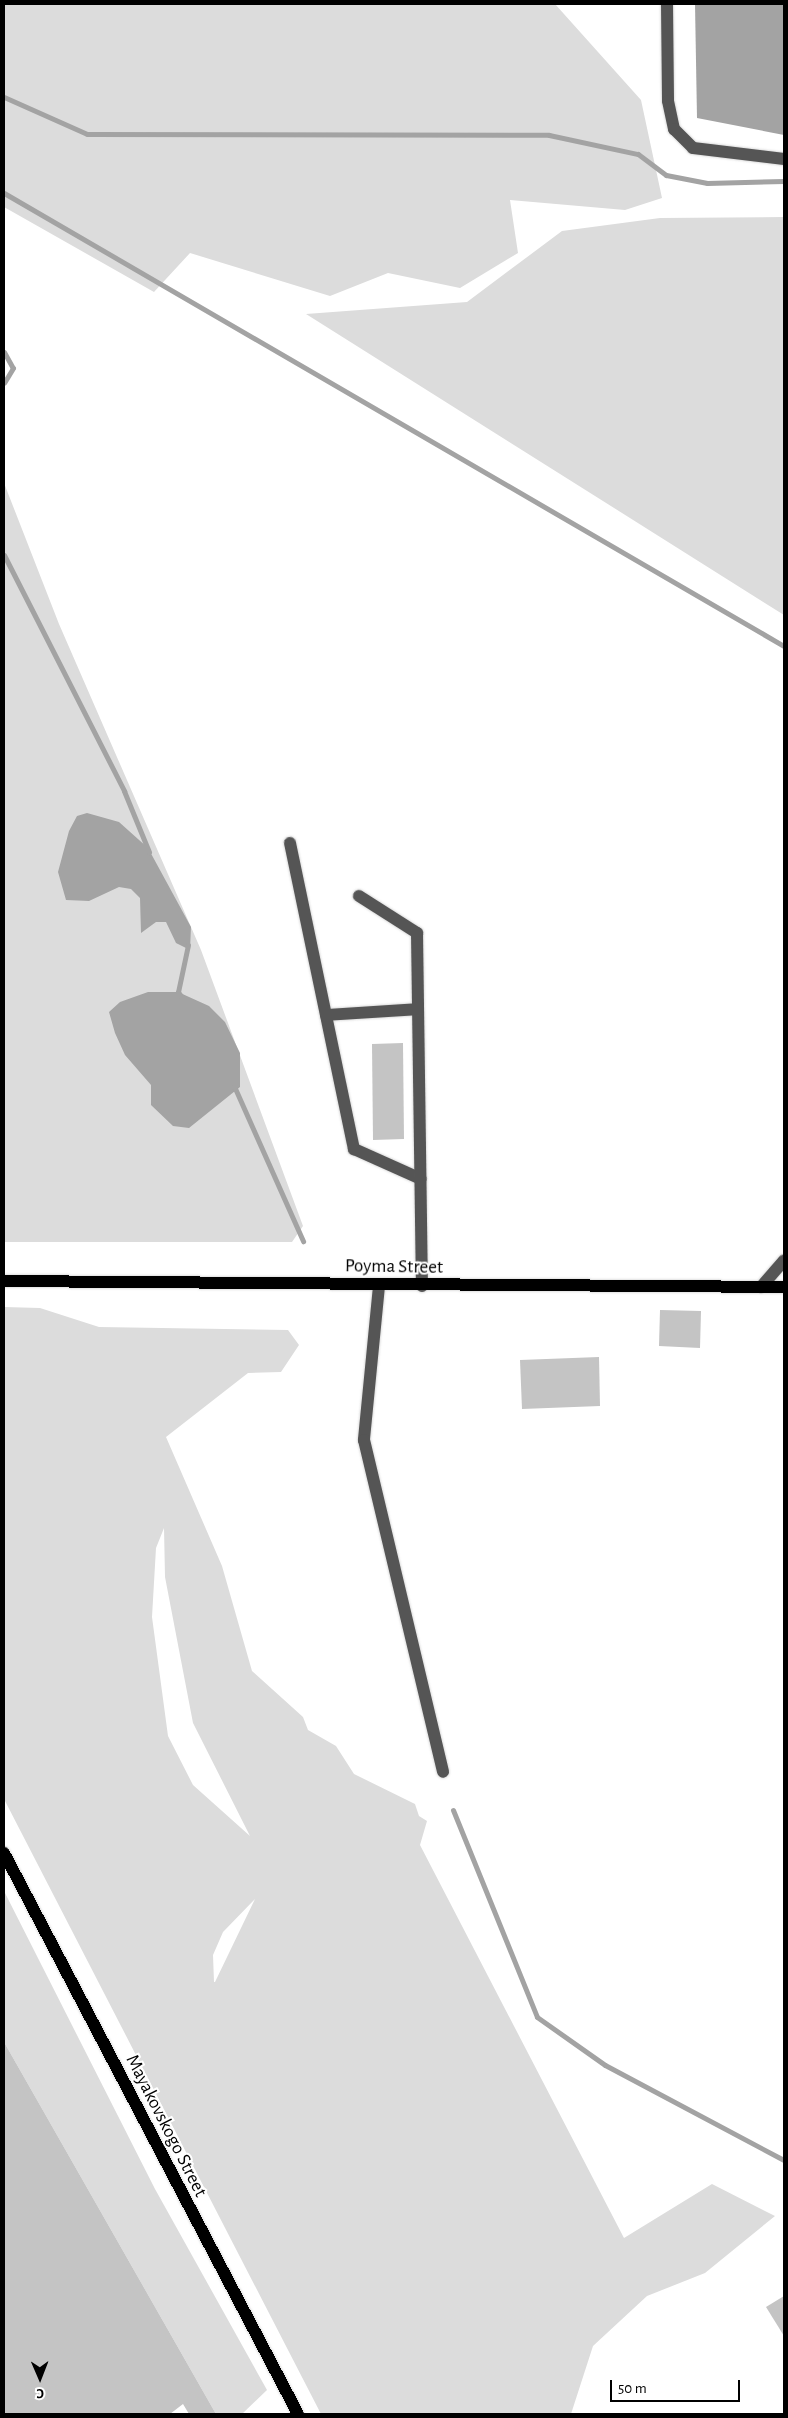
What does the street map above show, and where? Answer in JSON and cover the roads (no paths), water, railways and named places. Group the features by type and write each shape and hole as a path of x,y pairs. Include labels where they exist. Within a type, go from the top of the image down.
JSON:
{"main road":[{"name":"Poyma Street","path":"4,1281 379,1286 784,1287"},
{"name":"Mayakovskogo Street","path":"4,1853 298,2414"}],"street":[{"path":"667,4 668,101 674,129 693,148 784,159"},
{"path":"290,842 354,1149 421,1179"},
{"path":"359,896 418,933 422,1286"},
{"path":"326,1015 418,1009"},
{"path":"761,1287 784,1261"},
{"path":"379,1286 364,1440 443,1772"}],"waterway":[{"path":"4,97 87,134 549,135 638,154 666,175 707,183 784,181"},
{"path":"4,193 784,646"},
{"path":"4,352 13,368 4,383"},
{"path":"4,555 124,791 149,852"},
{"path":"181,996 178,992 188,945"},
{"path":"234,1086 303,1241"},
{"path":"453,1810 537,2017 605,2065 784,2160"}]}
